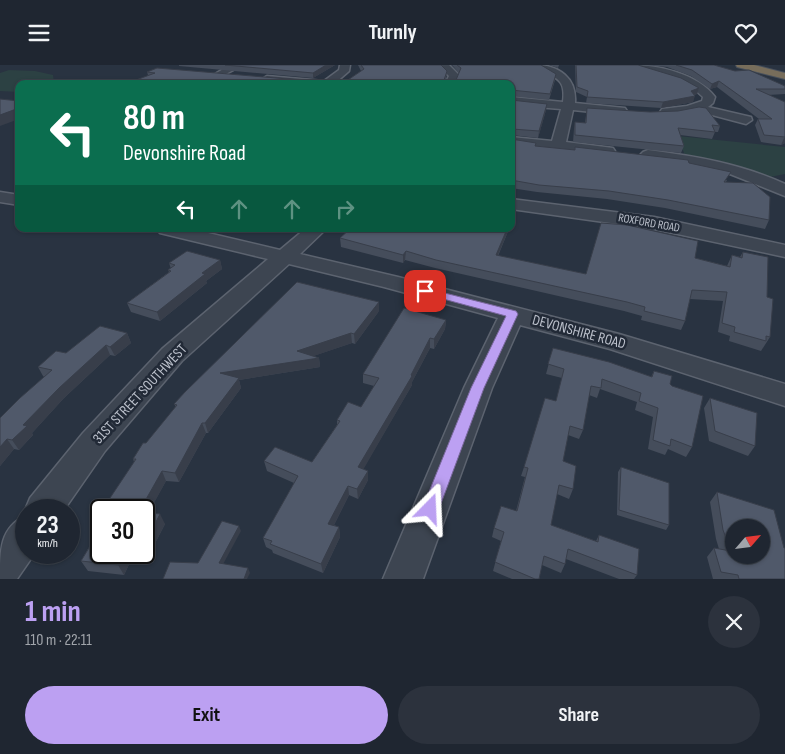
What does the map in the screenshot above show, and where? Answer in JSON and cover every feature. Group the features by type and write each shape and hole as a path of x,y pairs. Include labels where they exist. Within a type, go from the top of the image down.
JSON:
{"highway":[{"path":"741,65 785,76"},
{"path":"763,65 785,71"}],"street":[{"path":"332,80 344,71 345,65"},
{"path":"443,65 454,75 452,80"},
{"path":"540,65 561,76 569,85 570,90 558,146"},
{"path":"637,65 689,82 704,90 708,93 709,100 698,108"},
{"path":"215,74 238,71"},
{"path":"257,78 279,80"},
{"path":"515,101 630,112"},
{"path":"652,113 698,108 746,121"},
{"path":"515,141 691,160 721,166 756,177 785,191"},
{"name":"ROXFORD ROAD","path":"515,205 654,223 785,251"},
{"name":"DEVONSHIRE ROAD","path":"180,232 287,256 620,343 785,395"},
{"name":"31ST STREET SOUTHWEST","path":"51,499 94,442 172,355 313,232"},
{"path":"404,579 478,388 512,314"},
{"path":"0,570 15,549"}],"green space":[{"path":"9,70 35,71 53,75 54,80 15,80 15,92 0,91 0,73"},
{"path":"678,136 785,147 785,174 770,177 717,160 685,156"}],"building":[{"path":"225,65 326,65 313,73"},
{"path":"361,65 441,65 447,71 444,80 348,80 364,69"},
{"path":"457,65 541,65 556,74 550,94 515,90 515,80 456,80 461,68"},
{"path":"576,65 638,65 681,78 699,88 691,91 695,96 663,102 587,97 588,91 577,87"},
{"path":"676,65 714,65 735,71 749,70 785,86 785,89 756,89 785,102 785,137 764,135 758,119 772,119 719,81 712,84 692,70"},
{"path":"157,68 300,80 136,80 155,73 147,72"},
{"path":"0,99 15,101 15,109 0,115"},
{"path":"515,100 547,104 539,131 515,129"},
{"path":"699,107 706,108 720,126 712,125 715,132 678,128 684,146 575,135 575,122 586,123 587,108 650,112 678,111"},
{"path":"515,140 536,143 535,146 575,150 575,147 688,160 689,163 731,172 724,182 753,183 770,197 769,220 668,200 609,191 539,185 515,181"},
{"path":"601,223 627,225 698,241 695,258 730,267 732,255 742,258 743,252 768,257 767,297 773,299 770,337 766,336 766,341 734,332 735,327 722,323 727,292 692,290 685,321 644,311 645,307 627,302 436,260 406,251 403,255 340,238 347,232 506,232 496,255 586,274"},
{"path":"187,251 220,260 157,312 127,303 171,271 168,270 175,265 169,263"},
{"path":"297,282 379,302 354,334 351,333 297,351 319,358 220,373 239,378 205,423 202,423 175,473 162,471 146,499 109,499 136,459 133,459 143,443 146,443 177,405 174,404"},
{"path":"404,308 446,320 434,339 430,338 412,376 358,467 368,471 357,489 348,486 328,524 339,527 321,564 270,544 272,541 263,538 298,476 264,461 275,447 312,462 340,421 337,420 348,402 361,407 379,378 363,374"},
{"path":"100,326 127,333 110,347 106,345 59,388 23,425 27,426 12,440 7,439 0,447 0,418 52,370 38,367 56,351 66,353"},
{"path":"553,348 609,362 652,377 654,371 672,376 670,384 672,386 703,396 692,447 671,439 670,446 653,440 658,408 639,401 641,393 602,379 601,388 591,386 583,430 570,426 563,461 576,466 573,489 559,485 551,525 598,542 599,535 639,549 637,575 568,549 565,564 544,556 539,579 495,562 504,532 494,528 501,506 517,511 528,468 524,467 545,398 556,401 564,369 548,364"},
{"path":"710,398 757,413 755,446 715,431"},
{"path":"621,467 669,483 669,525 619,510"},
{"path":"717,492 774,510 785,548 785,579 739,579 738,575 721,572 714,548 725,550 725,564 770,564 770,519 725,519 725,535"},
{"path":"155,513 160,514 155,524"},
{"path":"222,521 239,526 219,563 248,568 244,579 163,579 170,562 198,563"},
{"path":"90,546 90,562 81,561"}],"route":[{"path":"425,291 512,314 478,388 430,509"}]}
